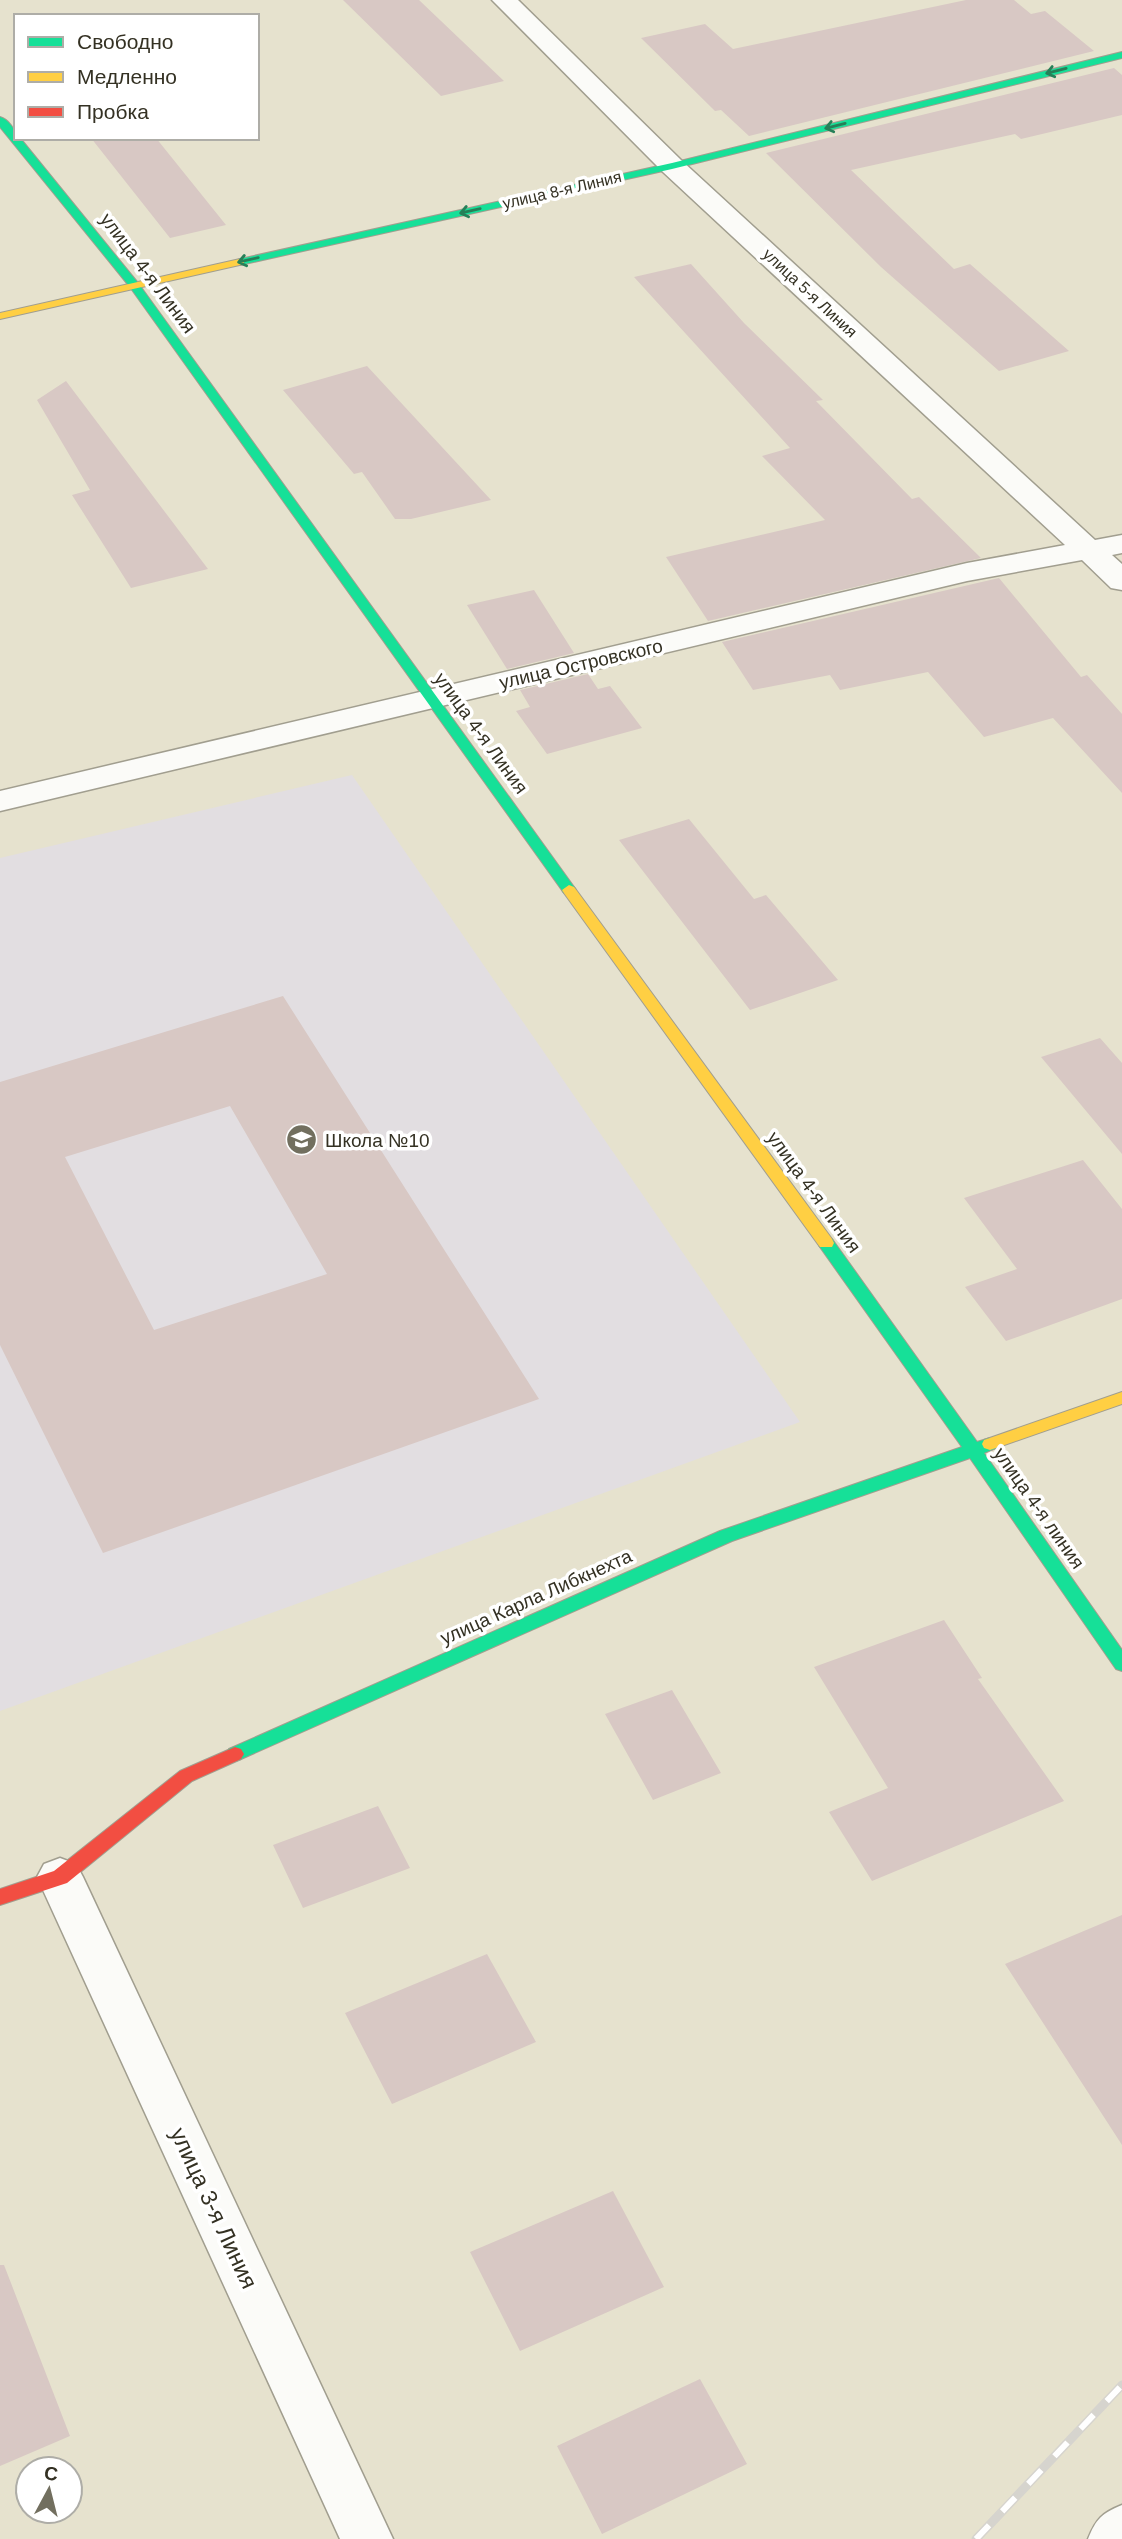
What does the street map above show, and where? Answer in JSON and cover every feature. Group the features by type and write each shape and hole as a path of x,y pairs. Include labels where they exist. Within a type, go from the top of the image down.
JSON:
{"street":[{"name":"улица 5-я Линия","path":"504,0 671,166 1122,581"},
{"name":"улица 8-я Линия","path":"0,316 671,166 1122,55"},
{"name":"улица 4-я Линия","path":"0,120 14,137"},
{"name":"улица 4-я Линия","path":"16,140 134,285 430,699 922,1376"},
{"name":"улица Островского","path":"0,801 967,572 1122,544"},
{"name":"улица 4-я линия","path":"922,1376 1122,1664"},
{"name":"улица Карла Либкнехта","path":"0,1897 60,1877 186,1776 726,1536 1122,1398"},
{"name":"улица 3-я Линия","path":"60,1877 367,2539"},
{"path":"1114,2539 1122,2530"}],"shaded area":[{"name":"Школа №10","path":"352,775 800,1422 0,1711 0,858"}],"building":[{"path":"343,0 419,0 504,81 441,96"},
{"path":"966,0 1014,0 1031,14 1045,11 1094,51 749,136 721,110 715,111 641,38 705,24 733,49"},
{"path":"1114,68 1122,75 1122,115 1021,139 1015,134 851,170 954,269 970,264 1069,351 999,371 881,267 766,153"},
{"path":"93,140 158,140 226,225 170,238"},
{"path":"691,264 744,323 823,400 816,401 912,499 919,497 981,558 708,621 666,557 825,520 762,456 790,448 634,277"},
{"path":"367,366 491,500 411,519 395,519 362,472 354,474 283,390"},
{"path":"66,381 208,569 131,588 72,495 90,490 37,400"},
{"path":"999,578 1081,677 1087,675 1122,714 1122,793 1053,718 984,737 928,672 840,690 830,675 753,690 722,642"},
{"path":"534,590 574,653 507,669 467,605"},
{"path":"588,674 598,689 610,686 642,728 547,754 516,711 530,707 520,690"},
{"path":"689,819 754,899 766,895 838,980 750,1010 619,840"},
{"path":"283,996 539,1399 103,1553 0,1345 0,1082","holes":["230,1106 327,1274 154,1330 65,1157"]},
{"path":"1100,1038 1122,1063 1122,1154 1041,1057"},
{"path":"1083,1160 1122,1209 1122,1299 1006,1341 965,1287 1017,1269 964,1198"},
{"path":"944,1620 982,1678 978,1679 1064,1801 872,1881 829,1812 888,1788 814,1667"},
{"path":"672,1690 721,1773 653,1800 605,1714"},
{"path":"378,1806 410,1868 303,1908 273,1845"},
{"path":"1122,1915 1122,2145 1005,1964"},
{"path":"487,1954 536,2042 392,2104 345,2013"},
{"path":"613,2191 664,2287 520,2351 470,2252"},
{"path":"0,2265 4,2265 70,2436 26,2455 14,2455 14,2460 0,2466"},
{"path":"700,2379 747,2464 602,2534 557,2446"}],"railway":[{"path":"976,2539 1122,2385"}],"traffic: fast":[{"path":"240,262 672,166 1122,55"},
{"path":"0,120 14,137"},
{"path":"16,140 134,285 569,890"},
{"path":"826,1243 1122,1664"},
{"path":"235,1754 726,1536 990,1444"}],"traffic: slow":[{"path":"0,316 240,262"},
{"path":"569,890 826,1243"},
{"path":"990,1444 1122,1398"}],"traffic: jam":[{"path":"0,1897 60,1877 186,1776 235,1754"}],"place":[{"name":"Школа №10","path":"302,1140"}]}
